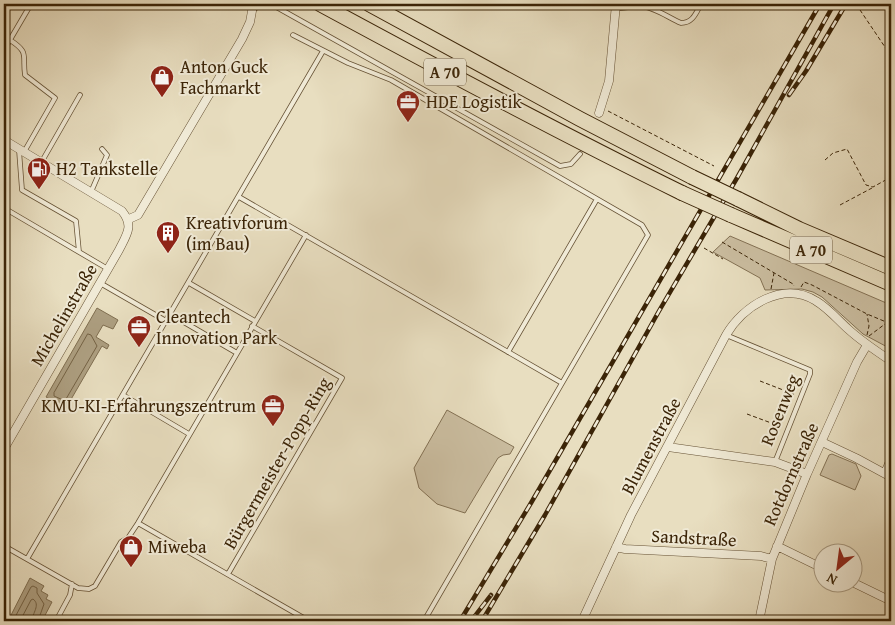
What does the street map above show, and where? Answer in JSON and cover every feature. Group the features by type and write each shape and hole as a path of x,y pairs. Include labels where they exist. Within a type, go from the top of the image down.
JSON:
{"highway":[{"name":"A 70","path":"320,4 596,151 682,193 891,284"},
{"name":"A 70","path":"369,4 580,119 692,177 800,229 891,268"}],"street":[{"path":"600,110 609,81 616,6"},
{"name":"Michelinstraße","path":"4,449 126,237 129,220 138,215 250,22 252,11"},
{"path":"4,140 90,194 122,211 129,220"},
{"path":"767,298 796,294 811,298 866,344 891,361"},
{"name":"Blumenstraße","path":"584,621 616,547 726,336 740,316 767,298"},
{"name":"Rotdornstraße","path":"759,621 772,559 777,546 807,474 866,344"},
{"path":"822,442 888,475 891,459"},
{"path":"668,447 775,462 807,474"},
{"path":"777,546 812,563"},
{"name":"Sandstraße","path":"616,547 761,556 772,559"},
{"path":"862,587 891,601"}],"lane":[{"path":"4,50 31,4"},
{"path":"252,11 261,4"},
{"path":"271,4 560,166 571,164 580,154"},
{"path":"616,6 625,10 640,6 647,7 681,23 686,23 690,22 701,4"},
{"path":"294,35 348,63 391,80 642,225 648,235 424,621"},
{"path":"4,36 20,47 24,56 25,76 55,98 22,151 22,190 76,222 79,252"},
{"path":"27,559 323,51"},
{"path":"41,163 80,95"},
{"path":"90,194 107,155 102,149"},
{"path":"239,197 562,383"},
{"path":"508,352 597,199"},
{"path":"4,208 108,269"},
{"path":"4,546 85,590 95,586 122,542 128,538 138,523 306,235"},
{"path":"100,283 166,321"},
{"path":"189,283 255,322"},
{"path":"170,314 236,353"},
{"name":"Bürgermeister-Popp-Ring","path":"228,574 342,378 252,326"},
{"name":"Rosenweg","path":"726,336 810,370 775,462"},
{"path":"123,395 190,434"},
{"name":"Bürgermeister-Popp-Ring","path":"138,523 309,621"},
{"path":"56,621 70,595 72,584"}],"path":[{"path":"858,4 858,8 891,56"},
{"path":"600,110 714,166"},
{"path":"826,160 833,153 847,149 866,185 873,187"},
{"path":"840,205 891,177"},
{"path":"722,242 793,284 796,294"},
{"path":"704,248 723,259"},
{"path":"767,298 774,272"},
{"path":"796,294 804,282 891,324"},
{"path":"866,344 869,326 867,314"},
{"path":"866,344 870,334 885,324 891,324"},
{"path":"760,381 801,397"},
{"path":"747,414 787,430"}],"shaded area":[{"path":"730,236 891,305 891,349 863,334 822,297 813,292 802,289 765,290 760,278 713,252"},
{"path":"447,410 514,447 510,454 498,458 465,513 437,504 419,488 414,468"},
{"path":"832,454 856,464 861,476 855,490 820,475 829,455"}],"water":[{"path":"97,308 118,320 113,329 103,325 96,337 109,345 107,349 102,346 66,408 46,397"},
{"path":"30,578 44,586 41,591 48,595 46,599 52,602 42,621 8,621"}],"railway":[{"path":"460,621 531,503 820,4"},
{"path":"482,621 545,515 834,4"},
{"path":"789,95 806,71 846,4"},
{"path":"471,621 491,595"}],"place":[{"name":"Anton Guck Fachmarkt","path":"162,98"},
{"name":"HDE Logistik","path":"408,123"},
{"name":"H2 Tankstelle","path":"39,190"},
{"name":"Kreativforum (im Bau)","path":"168,254"},
{"name":"Cleantech Innovation Park","path":"139,348"},
{"name":"KMU-KI-Erfahrungszentrum","path":"273,427"},
{"name":"Miweba","path":"131,568"}]}
